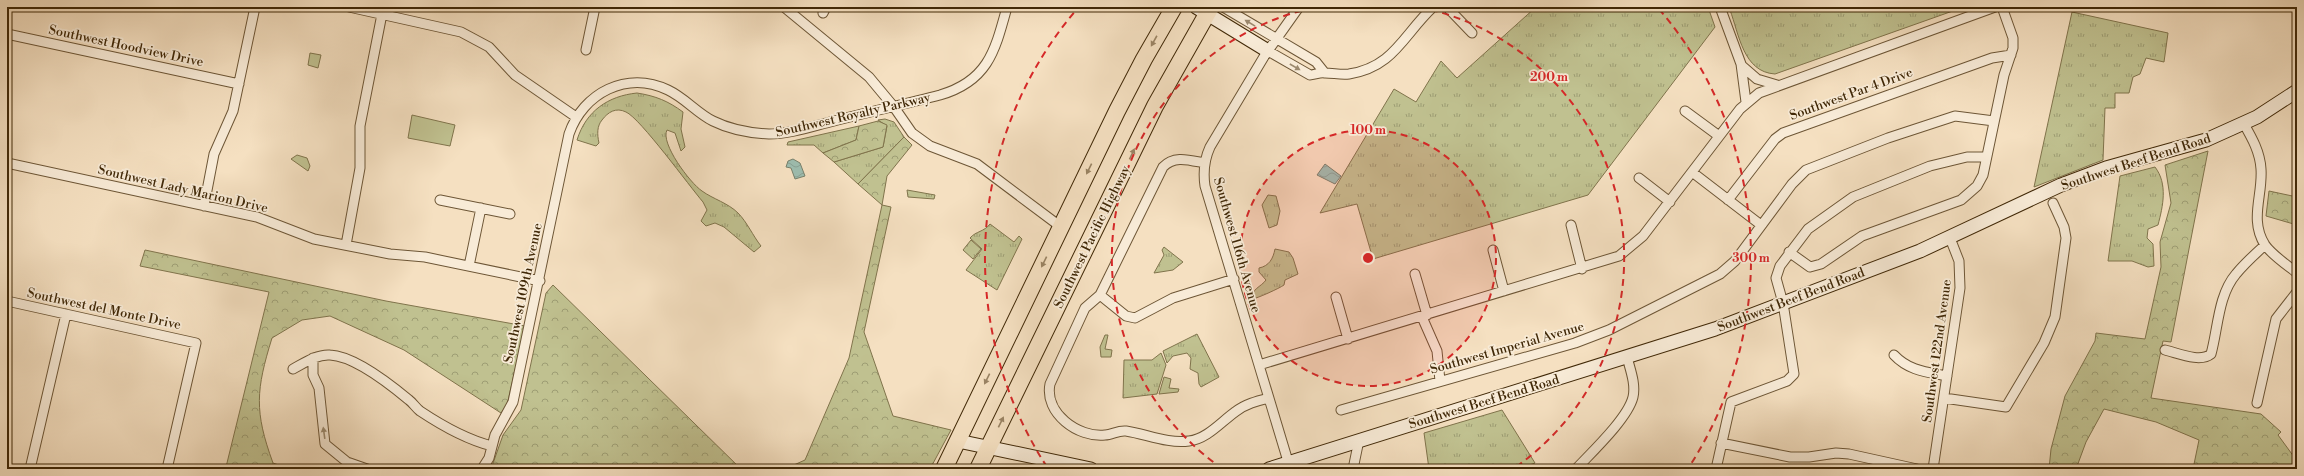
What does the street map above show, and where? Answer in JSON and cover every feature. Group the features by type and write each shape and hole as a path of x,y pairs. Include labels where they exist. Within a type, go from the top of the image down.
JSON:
{"highway":[{"path":"944,469 1141,65 1174,7"},
{"name":"Southwest Pacific Highway","path":"978,469 1155,106 1205,9"}],"main road":[{"path":"1205,9 1268,51"},
{"name":"Southwest Beef Bend Road","path":"1268,469 1290,466 1359,440 1699,335 1950,238 2061,185 2106,168 2201,142 2244,124 2297,91"},
{"path":"958,441 1091,469"}],"street":[{"path":"204,206 214,154 233,111 255,7"},
{"path":"349,7 460,32 489,47 516,75 576,117"},
{"path":"586,50 595,7"},
{"path":"784,7 869,77 894,106 912,133 922,141 977,164 1061,227"},
{"name":"Southwest Royalty Parkway","path":"576,117 588,103 601,92 631,83 660,87 674,94 713,121 734,130 756,133 790,131 949,93 977,76 995,50 1007,7"},
{"path":"1223,7 1316,62 1324,72"},
{"name":"Southwest 116th Avenue","path":"1290,466 1205,186 1204,163 1210,147 1268,51 1278,39 1298,7"},
{"path":"1268,51 1310,76 1324,72 1348,74 1367,70 1384,62 1399,47 1414,27 1433,7"},
{"path":"1448,7 1472,33"},
{"path":"1720,7 1741,64 1746,102"},
{"path":"1259,365 1610,260 1626,252 1643,236 1746,102 1759,93 1995,7"},
{"path":"1789,252 1810,267 1821,264 1862,236 1961,200 1977,186 1983,174 2004,76 2012,55 2013,38 2002,7"},
{"path":"346,245 360,168 360,126 382,14"},
{"name":"Southwest Hoodview Drive","path":"7,34 239,84"},
{"name":"Southwest Par 4 Drive","path":"1728,200 1776,139 1783,133 1992,58 2012,55"},
{"path":"1741,64 1757,79 1778,85"},
{"path":"1685,111 1719,136"},
{"name":"Southwest Imperial Avenue","path":"1341,410 1575,344 1609,330 1720,274 1735,262 1792,184 1806,170 1822,162 1955,116 1994,121"},
{"name":"Southwest 109th Avenue","path":"482,469 489,458 495,435 514,402 569,134 576,117"},
{"path":"2244,124 2260,158 2261,181 2256,216 2265,245 2297,273"},
{"path":"1716,469 1731,402 1787,381 1794,374 1783,303 1776,278 1780,266 1789,252 1808,229 1853,197 1930,166 1967,157 1986,157"},
{"path":"1204,163 1177,159 1169,160 1163,167 1100,295 1085,308 1050,384 1049,395 1065,423 1071,428 1100,435 1121,431 1175,441 1189,441 1200,438 1248,404 1269,398"},
{"name":"Southwest Lady Marion Drive","path":"7,164 257,217 299,234 346,245 400,256 424,257 540,281"},
{"path":"1692,172 1762,225"},
{"path":"1639,178 1670,202"},
{"path":"440,200 510,214"},
{"path":"1944,398 2006,407 2044,343 2055,317 2066,250 2064,227 2053,203"},
{"path":"469,266 481,208"},
{"path":"1571,225 1582,269"},
{"name":"Southwest 122nd Avenue","path":"1933,469 1960,277 1959,262 1950,238"},
{"path":"2165,350 2200,358 2206,358 2212,354 2223,301 2229,285 2235,274 2265,245"},
{"path":"1492,250 1504,291"},
{"path":"1415,274 1425,316 1437,351 1440,381"},
{"path":"1100,295 1126,316 1135,318 1173,298 1234,279"},
{"path":"2257,403 2276,319 2297,292"},
{"path":"1336,297 1348,338"},
{"name":"Southwest del Monte Drive","path":"7,301 196,343 167,469"},
{"path":"30,469 66,314"},
{"path":"293,369 313,358 329,354 344,358 364,368 410,401 419,410 477,442 492,446"},
{"path":"1894,355 1901,363 1912,369 1947,376"},
{"path":"1576,469 1628,411 1633,396 1632,378 1627,357"},
{"path":"313,358 313,375 319,388 325,444 347,462 367,469"},
{"path":"1353,469 1359,440"},
{"path":"1722,443 1790,457 1809,457 1836,453 1849,454 1917,469"}],"green space":[{"path":"1536,7 1708,7 1715,27 1588,195 1373,259 1357,204 1320,213 1394,89 1416,102 1441,61 1457,78"},
{"path":"1738,7 1964,7 1775,74 1764,72 1756,67 1744,50 1730,10"},
{"path":"2072,12 2168,33 2164,62 2146,58 2140,74 2133,77 2129,93 2115,93 2115,108 2105,108 2103,160 2034,187"},
{"path":"310,53 321,55 318,68 308,65"},
{"path":"637,93 662,100 683,112 681,129 685,147 681,151 675,133 667,130 666,136 672,153 684,172 697,187 706,194 730,206 741,217 761,246 754,252 724,227 715,223 706,226 701,221 707,210 703,202 642,126 626,112 616,110 604,117 598,128 599,143 596,146 577,140 586,121 592,113 608,102 617,98"},
{"path":"412,115 455,125 450,146 408,138"},
{"path":"885,119 894,122 904,137 858,184 834,162 883,147 887,126 878,120"},
{"path":"878,121 887,125 883,147 834,162 823,153 856,140 859,126"},
{"path":"859,126 856,140 823,153 814,145 787,145 788,142"},
{"path":"904,137 912,145 887,176 882,205 858,184"},
{"path":"2208,151 2171,342 2163,341 2151,398 2261,414 2281,432 2278,435 2297,461 2297,469 2193,469 2199,440 2156,422 2104,409 2086,442 2076,469 2049,469 2051,449 2065,396 2095,341 2096,333 2145,339 2161,267 2160,242 2171,203 2165,165"},
{"path":"297,155 307,158 310,166 308,171 291,159"},
{"path":"2155,167 2162,181 2163,203 2158,225 2148,229 2147,238 2153,244 2154,266 2148,267 2132,261 2108,261 2120,176"},
{"path":"907,190 935,195 934,199 908,197"},
{"path":"2269,191 2297,197 2297,225 2266,216"},
{"path":"1268,195 1276,196 1280,211 1277,225 1269,228 1262,205"},
{"path":"882,205 891,207 864,332 893,416 951,430 930,469 785,469 805,460 849,358"},
{"path":"990,224 1014,242 1019,236 1022,239 997,290 966,270 982,249 970,238 985,229"},
{"path":"971,240 981,249 973,259 963,250"},
{"path":"1164,247 1183,262 1173,270 1154,273 1164,255 1162,250"},
{"path":"1275,249 1289,252 1293,258 1298,274 1285,280 1284,285 1252,299 1255,290 1266,280 1259,272 1259,268 1270,262"},
{"path":"145,250 386,301 525,326 507,405 501,413 404,350 330,316 302,320 272,338 260,387 260,414 273,463 290,469 226,467 269,292 140,266"},
{"path":"553,285 741,469 491,469 503,435 521,410 546,293"},
{"path":"1197,334 1219,377 1201,387 1199,384 1198,373 1190,369 1191,358 1187,353 1173,356 1167,363 1163,351"},
{"path":"1105,335 1108,335 1105,349 1112,350 1111,357 1101,357 1100,347"},
{"path":"1161,353 1166,365 1157,394 1123,398 1124,360 1152,360"},
{"path":"1164,377 1171,379 1169,388 1179,389 1178,392 1159,394"},
{"path":"1502,410 1535,463 1519,469 1429,469 1424,433"}],"water":[{"path":"793,159 800,163 805,176 795,179 791,168 786,167 788,161"},
{"path":"1325,164 1341,176 1335,184 1317,175"}]}
